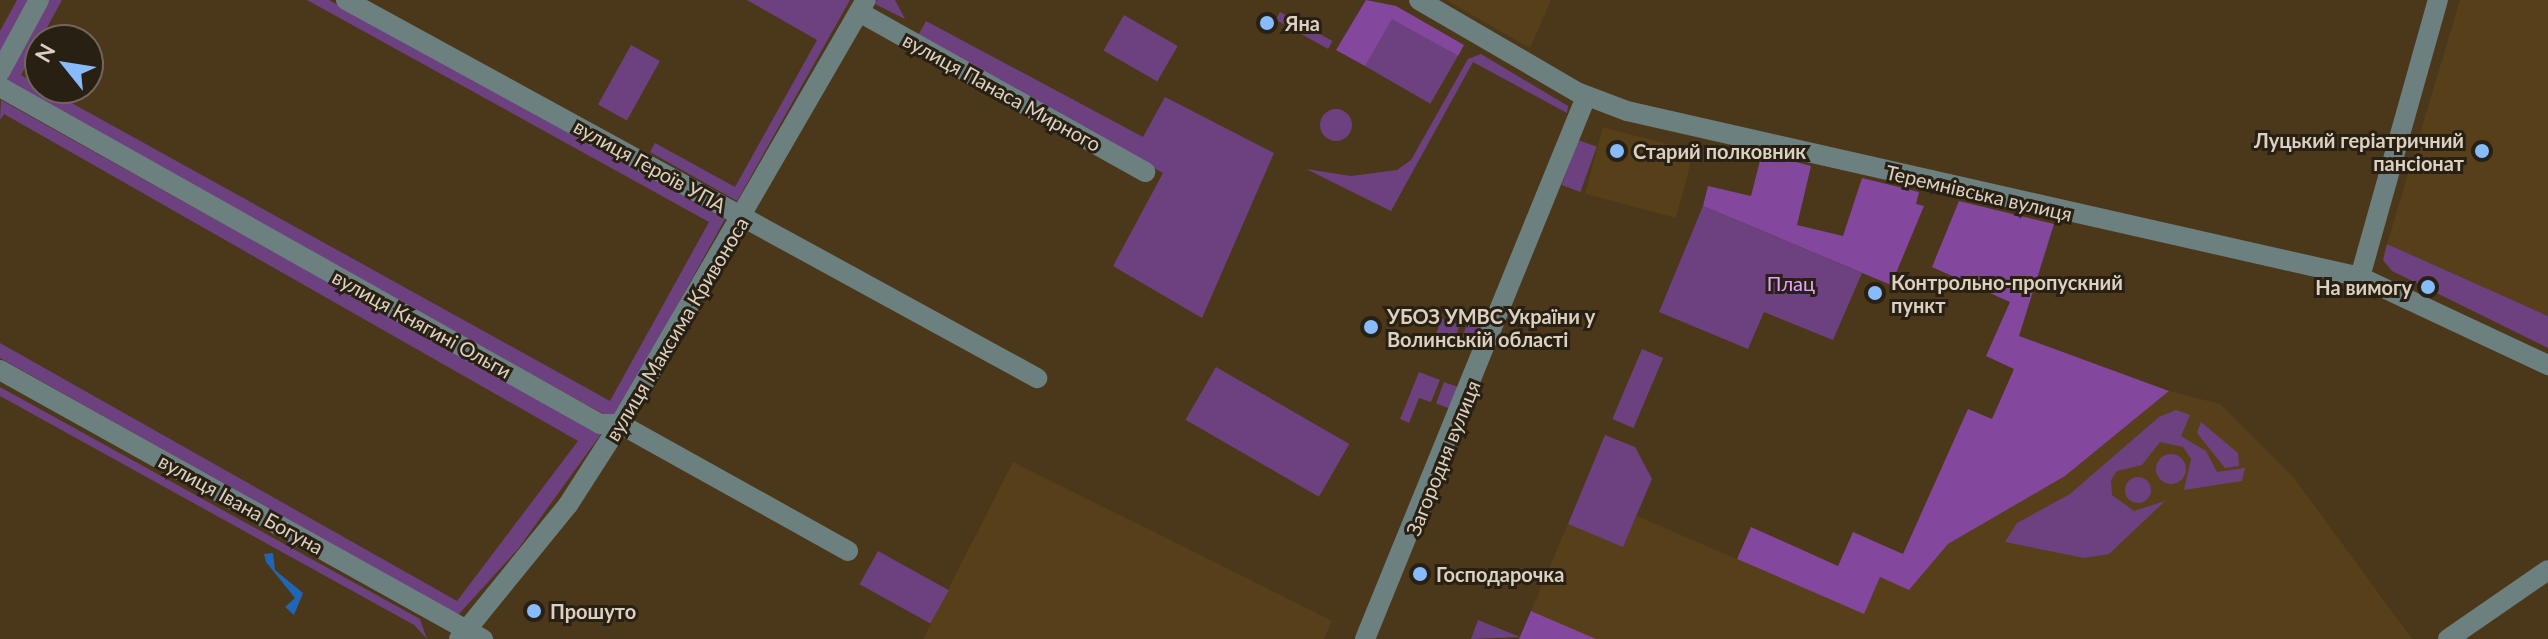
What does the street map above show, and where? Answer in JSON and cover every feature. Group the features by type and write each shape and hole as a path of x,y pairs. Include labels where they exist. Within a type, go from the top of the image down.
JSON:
{"street":[{"path":"0,72 39,0"},
{"name":"вулиця Героїв УПА","path":"346,0 1037,378"},
{"name":"Теремнівська вулиця","path":"1419,0 1586,97 1948,187 2360,277 2548,365"},
{"path":"2360,277 2438,0"},
{"name":"вулиця Максима Кривоноса","path":"469,636 620,424 745,218 862,6"},
{"name":"вулиця Панаса Мирного","path":"862,6 1145,172"},
{"name":"вулиця Княгині Ольги","path":"0,87 600,424 620,424 848,551"},
{"name":"Загородня вулиця","path":"1365,639 1586,97"},
{"name":"вулиця Івана Богуна","path":"0,370 469,636"},
{"path":"2448,639 2548,570"}],"shaded area":[{"path":"1366,0 1396,6 1464,45 1458,56 1392,19 1365,66 1336,50"},
{"path":"1446,0 1551,0 1530,48"},
{"name":"Луцький геріатричний пансіонат","path":"2460,0 2548,0 2548,316 2387,244"},
{"path":"1603,127 1694,151 1676,218 1585,194"},
{"path":"1762,153 1811,166 1797,225 1843,236 1862,178 1919,192 1916,204 1924,206 1891,285 1703,206 1708,186 1751,196"},
{"path":"1959,201 2054,224 2019,336 2169,391 2065,476 1948,544 1909,590 1880,577 1864,614 1737,559 1751,527 1838,566 1853,532 1903,554 1968,409 1992,419 2014,369 1986,356 2010,302 1932,267"},
{"path":"2169,391 2220,404 2294,478 2412,639 1596,639 1531,611 1568,524 1622,546 1637,516 1864,614 1880,577 1909,589 1948,544 2065,476"},
{"path":"1013,462 1332,621 1324,639 923,639"},
{"path":"1531,611 1596,639 1519,639"}],"green space":[{"path":"17,0 32,0 0,59 0,31"},
{"path":"47,0 62,0 49,24 34,24"},
{"path":"307,0 329,0 725,219 614,420 44,104 73,104 610,401 709,222"},
{"path":"747,0 850,0 737,201 650,152 655,143 735,187 817,40"},
{"path":"877,0 895,0 905,19 875,4"},
{"path":"1280,12 1332,41 1328,49 1276,20"},
{"path":"1124,15 1178,46 1157,82 1104,51"},
{"path":"1392,18 1458,56 1430,104 1364,66"},
{"path":"926,21 1143,137 1165,97 1274,153 1202,318 1113,266 1163,173 916,39"},
{"path":"24,42 24,70 21,75 24,77 24,93 3,81"},
{"path":"631,45 660,61 627,120 598,104"},
{"path":"1481,54 1568,106 1567,113 1473,62 1391,211 1306,169 1351,176 1397,170 1411,160 1468,59"},
{"path":"1,100 601,434 518,549 458,615 0,358 0,343 457,601 578,441 4,114 0,120"},
{"path":"1336,109 1347,114 1352,125 1347,136 1336,141 1325,136 1320,125 1325,114"},
{"path":"1578,140 1597,147 1580,192 1562,185"},
{"name":"Плац","path":"1703,206 1862,273 1833,340 1764,312 1748,349 1659,312"},
{"path":"2387,244 2548,316 2548,348 2392,271 2383,260"},
{"path":"1462,314 1455,342 1436,334 1442,318 1457,324"},
{"path":"1470,317 1488,324 1477,351 1460,344"},
{"path":"1642,349 1663,358 1633,428 1612,419"},
{"path":"1216,367 1349,444 1319,497 1186,420"},
{"path":"1419,372 1440,380 1431,402 1419,398 1409,423 1400,419"},
{"path":"1444,382 1463,389 1455,410 1436,404"},
{"path":"0,387 420,619 427,639 414,625 0,396"},
{"path":"2176,410 2190,415 2181,436 2206,451 2217,472 2245,468 2242,481 2184,490 2191,459 2183,447 2160,442 2142,465 2117,471 2111,480 2112,495 2134,511 2165,501 2109,554 2084,558 2005,542 2017,523 2070,494 2159,417"},
{"path":"2201,422 2238,453 2239,466 2225,468 2197,433"},
{"path":"1605,435 1635,447 1652,479 1623,547 1568,524"},
{"path":"2171,454 2177,455 2185,463 2185,475 2177,483 2171,484 2165,483 2157,475 2156,469 2157,463 2165,455"},
{"path":"2138,477 2147,481 2151,490 2147,499 2138,503 2129,499 2125,490 2129,481"},
{"path":"878,551 949,590 930,624 860,584"},
{"path":"1478,620 1520,637 1471,639"}],"water":[{"path":"273,553 275,570 303,593 294,615 285,607 295,598 266,562 264,554"}],"place":[{"name":"Яна","path":"1267,23"},
{"name":"Старий полковник","path":"1617,151"},
{"name":"Луцький геріатричний пансіонат","path":"2482,151"},
{"name":"На вимогу","path":"2428,287"},
{"name":"Контрольно-пропускний пункт","path":"1875,293"},
{"name":"УБОЗ УМВС України у Волинськiй області","path":"1371,327"},
{"name":"Господарочка","path":"1420,574"},
{"name":"Прошуто","path":"534,611"}]}
